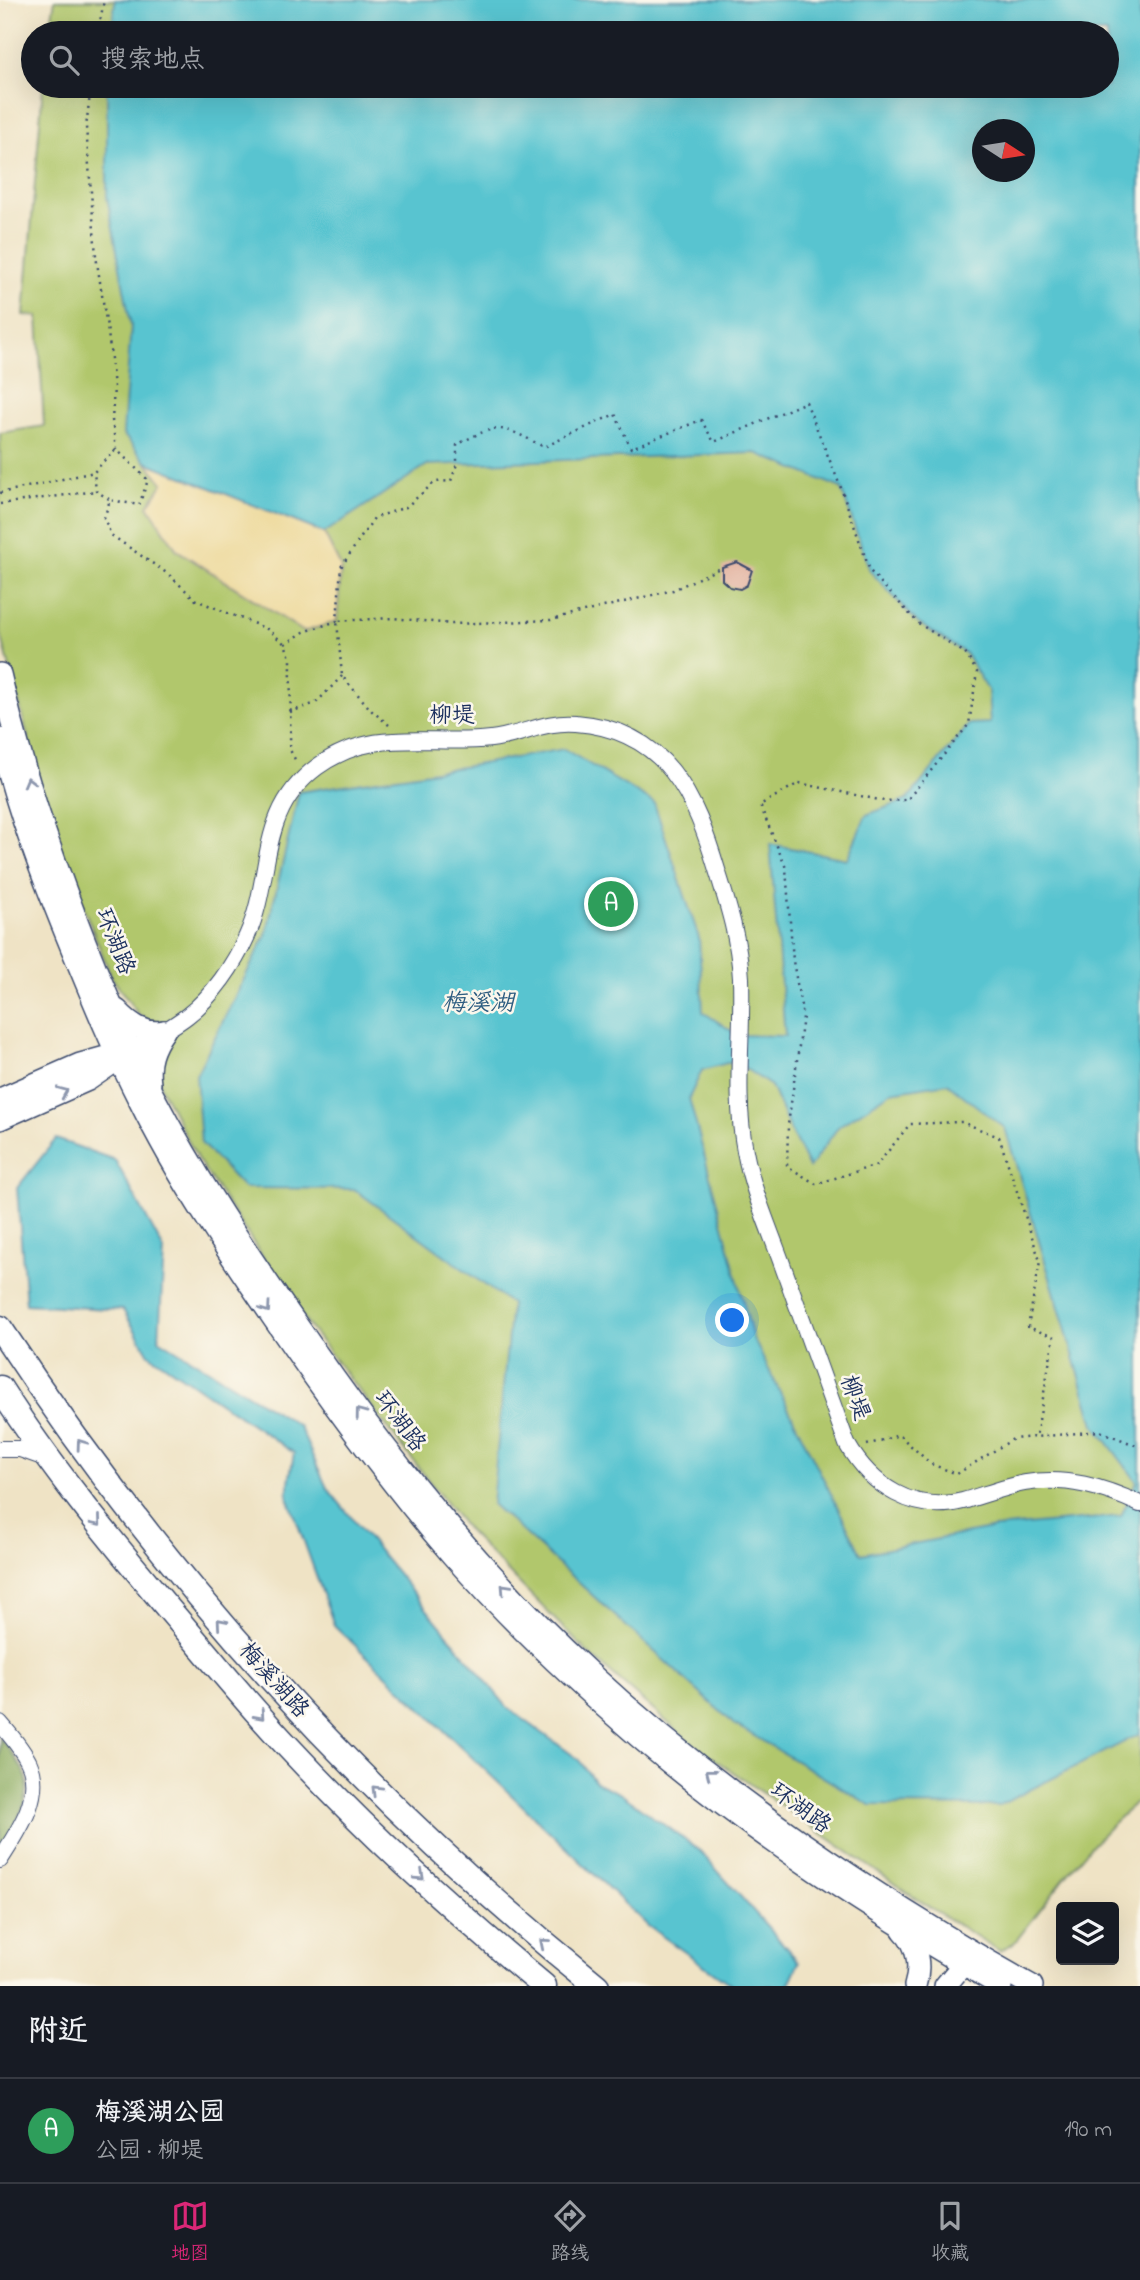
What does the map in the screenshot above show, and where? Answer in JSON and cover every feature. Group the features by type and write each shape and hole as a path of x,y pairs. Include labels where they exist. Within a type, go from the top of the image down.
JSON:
{"main road":[{"name":"环湖路","path":"0,674 38,817 102,1002"},
{"name":"环湖路","path":"0,739 19,806 45,881 102,1002 123,1054 215,1232 299,1356 403,1496 495,1601 606,1708 703,1789 804,1863 894,1922 950,1947"},
{"path":"84,1072 96,1043 102,1002 137,1027 155,1032 164,1031"},
{"path":"0,1099 84,1072 146,1097 151,1052 164,1031"},
{"path":"0,1119 84,1072 123,1054"},
{"name":"环湖路","path":"146,1097 335,1380 408,1478 462,1542 521,1605 631,1710 764,1816 950,1947 1032,1986"},
{"name":"梅溪湖路","path":"0,1328 38,1386 162,1552 256,1663 386,1800 540,1940 597,1986"},
{"name":"梅溪湖路","path":"0,1388 50,1460 107,1534 292,1751 396,1854 484,1936 544,1986"},
{"path":"894,1922 909,1936 916,1950 919,1964 917,1986"},
{"path":"917,1986 950,1947"},
{"name":"环湖路","path":"969,1958 1001,1986"},
{"path":"945,1986 969,1958"},
{"path":"973,1986 989,1986"}],"street":[{"name":"柳堤","path":"123,1054 187,1016 209,995 248,934 256,909 270,834 283,804 310,772 337,755 390,739 495,739 558,723 576,723 614,732 648,747 676,774 705,830 733,922 740,970 741,1121 752,1180 850,1451 857,1463 873,1480 892,1492 925,1503 961,1502 1027,1483 1058,1481 1090,1484 1133,1500"},
{"path":"0,1449 20,1449 50,1460"},
{"path":"0,1723 24,1754 33,1778 33,1792 23,1821 0,1860"}],"path":[{"path":"100,21 104,0"},
{"path":"0,504 96,491 110,500 139,505 148,480 116,449 112,420 114,387 111,352 96,256 86,127 90,98"},
{"path":"405,738 372,711 342,676 337,621 341,567 374,518 406,507 435,482 451,481 457,464 457,444 480,431 507,428 544,447 615,414 631,448 701,420 714,442 806,402 870,570 918,623 965,653 977,672 970,724 907,800 884,801 799,783 760,805 778,846 789,885 793,961 803,1017 788,1125 787,1166 816,1184 877,1165 910,1124 962,1122 999,1137 1040,1261 1028,1327 1054,1337 1036,1437"},
{"path":"0,493 94,472 116,449"},
{"path":"94,472 96,491"},
{"path":"110,500 104,518 111,535 168,574 196,600 267,629 285,644 291,660 290,750 295,762 310,772"},
{"path":"285,644 304,632 337,621 393,618 452,624 551,620 673,590 723,567"},
{"path":"290,712 316,703 342,676"},
{"path":"850,1451 899,1435 931,1464 957,1474 1013,1439 1100,1431 1140,1447"}],"green space":[{"name":"梅溪湖","path":"55,0 1140,0 1140,1800 1089,1849 1015,1942 1000,1951 915,1898 691,1743 588,1653 468,1531 311,1329 198,1160 161,1088 161,1022 138,1014 112,978 52,830 0,630 0,433 44,426 38,316 24,315 42,98 1119,98 1119,21 51,21"},
{"path":"0,1737 22,1769 27,1779 27,1788 19,1816 0,1851"}],"sand":[{"path":"146,462 324,533 341,567 337,621 304,632 177,550 148,506 163,483"}],"water":[{"name":"梅溪湖","path":"115,0 1140,0 1140,1734 998,1806 870,1805 734,1724 492,1504 511,1304 354,1189 244,1188 201,1143 196,1075 266,935 299,792 564,749 654,803 699,938 703,1012 738,1035 785,1036 770,844 847,859 866,815 907,800 969,724 990,723 988,690 965,653 918,623 870,571 841,488 756,453 427,465 324,533 146,462 123,434 131,326 107,197 107,98 1119,98 1119,21 113,21","holes":["734,1061 771,1086 809,1168 839,1126 891,1092 947,1083 1005,1128 1094,1424 1137,1482 1121,1516 995,1528 861,1554 753,1338 689,1098 702,1070"]},
{"path":"56,1139 115,1160 164,1250 159,1339 299,1426 327,1488 508,1708 578,1759 595,1782 621,1794 699,1850 799,1962 788,1986 733,1986 648,1926 334,1625 287,1494 294,1453 149,1354 123,1310 26,1304 17,1188"}],"building":[{"path":"737,562 752,570 747,585 740,589 730,587 722,580 722,567"}],"place":[{"name":"梅溪湖公园","path":"611,904"}]}
